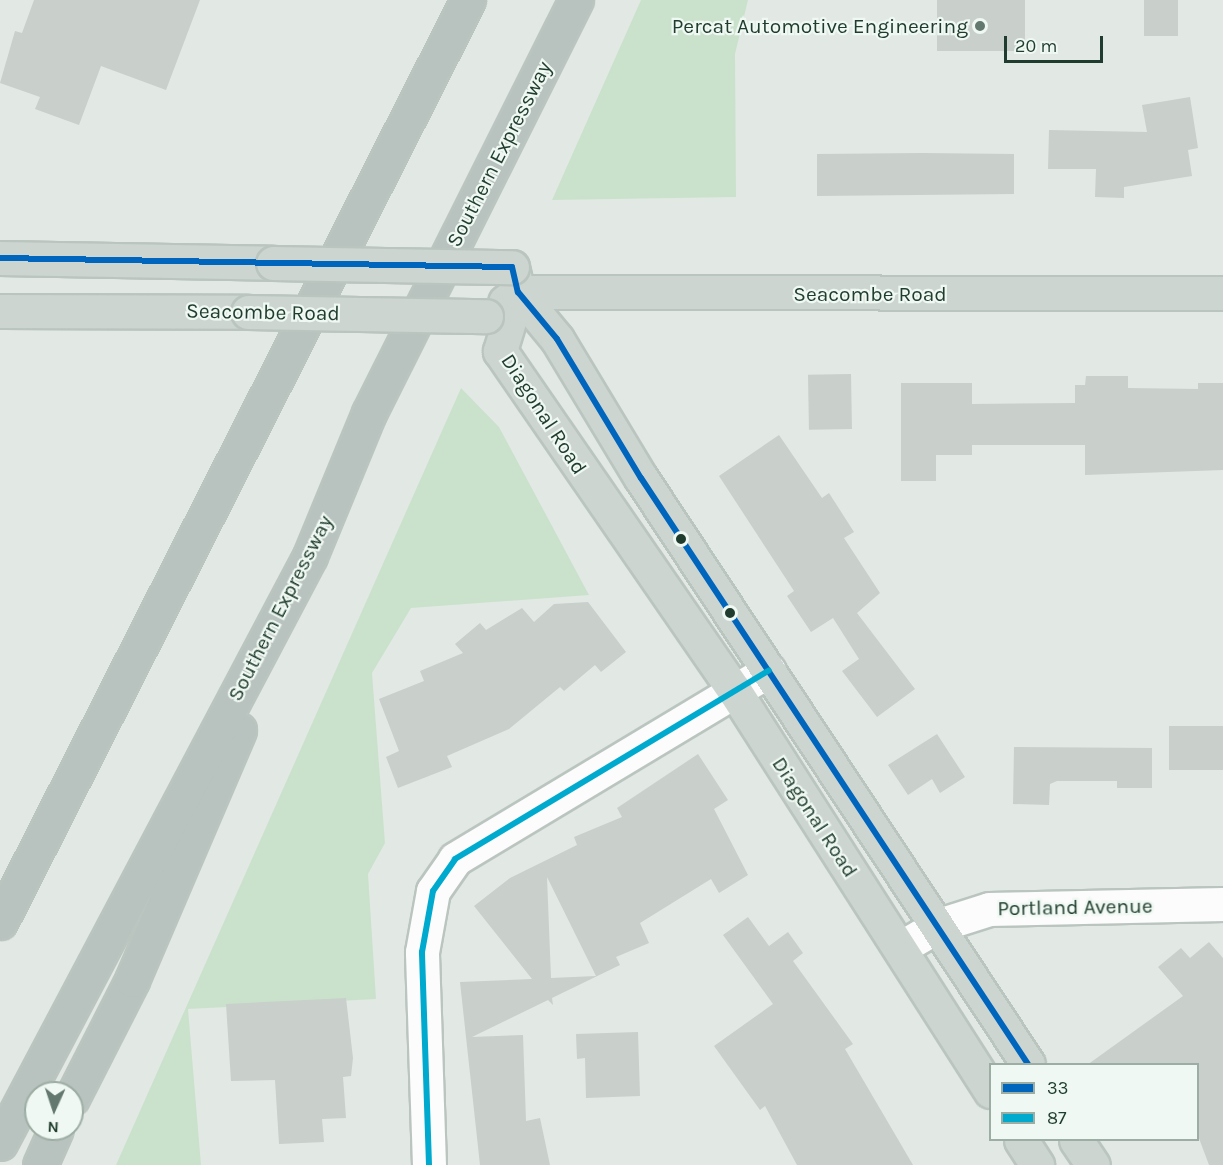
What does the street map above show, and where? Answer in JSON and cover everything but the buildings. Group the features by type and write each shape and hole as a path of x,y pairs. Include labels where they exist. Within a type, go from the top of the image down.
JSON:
{"highway":[{"path":"0,922 468,0"},
{"name":"Southern Expressway","path":"0,1143 310,556 369,413 576,0"},
{"path":"80,1081 192,845 310,556"},
{"path":"40,1165 51,1141"}],"main road":[{"name":"Seacombe Road","path":"0,258 273,263 515,280 1223,293"},
{"name":"Seacombe Road","path":"0,310 486,316 515,280"},
{"name":"Diagonal Road","path":"515,280 557,339 769,670 939,925 1027,1063"},
{"name":"Diagonal Road","path":"515,280 500,351 734,690 989,1089"},
{"path":"1022,1141 1037,1165"},
{"path":"1077,1141 1093,1165"}],"street":[{"path":"429,1165 422,952 433,891 455,859 769,670"},
{"name":"Portland Avenue","path":"900,948 939,925 989,909 1223,904"}],"green space":[{"path":"641,0 748,0 735,54 736,197 552,200"},
{"path":"461,388 499,427 589,595 411,608 372,673 385,843 368,874 376,999 188,1009 201,1165 116,1165"}],"transit line":[{"name":"33","path":"0,258 512,267 518,292 557,339 641,478 1027,1063"},
{"name":"87","path":"429,1165 422,952 433,891 455,859 769,670"}],"place":[{"name":"Percat Automotive Engineering","path":"980,26"}]}
